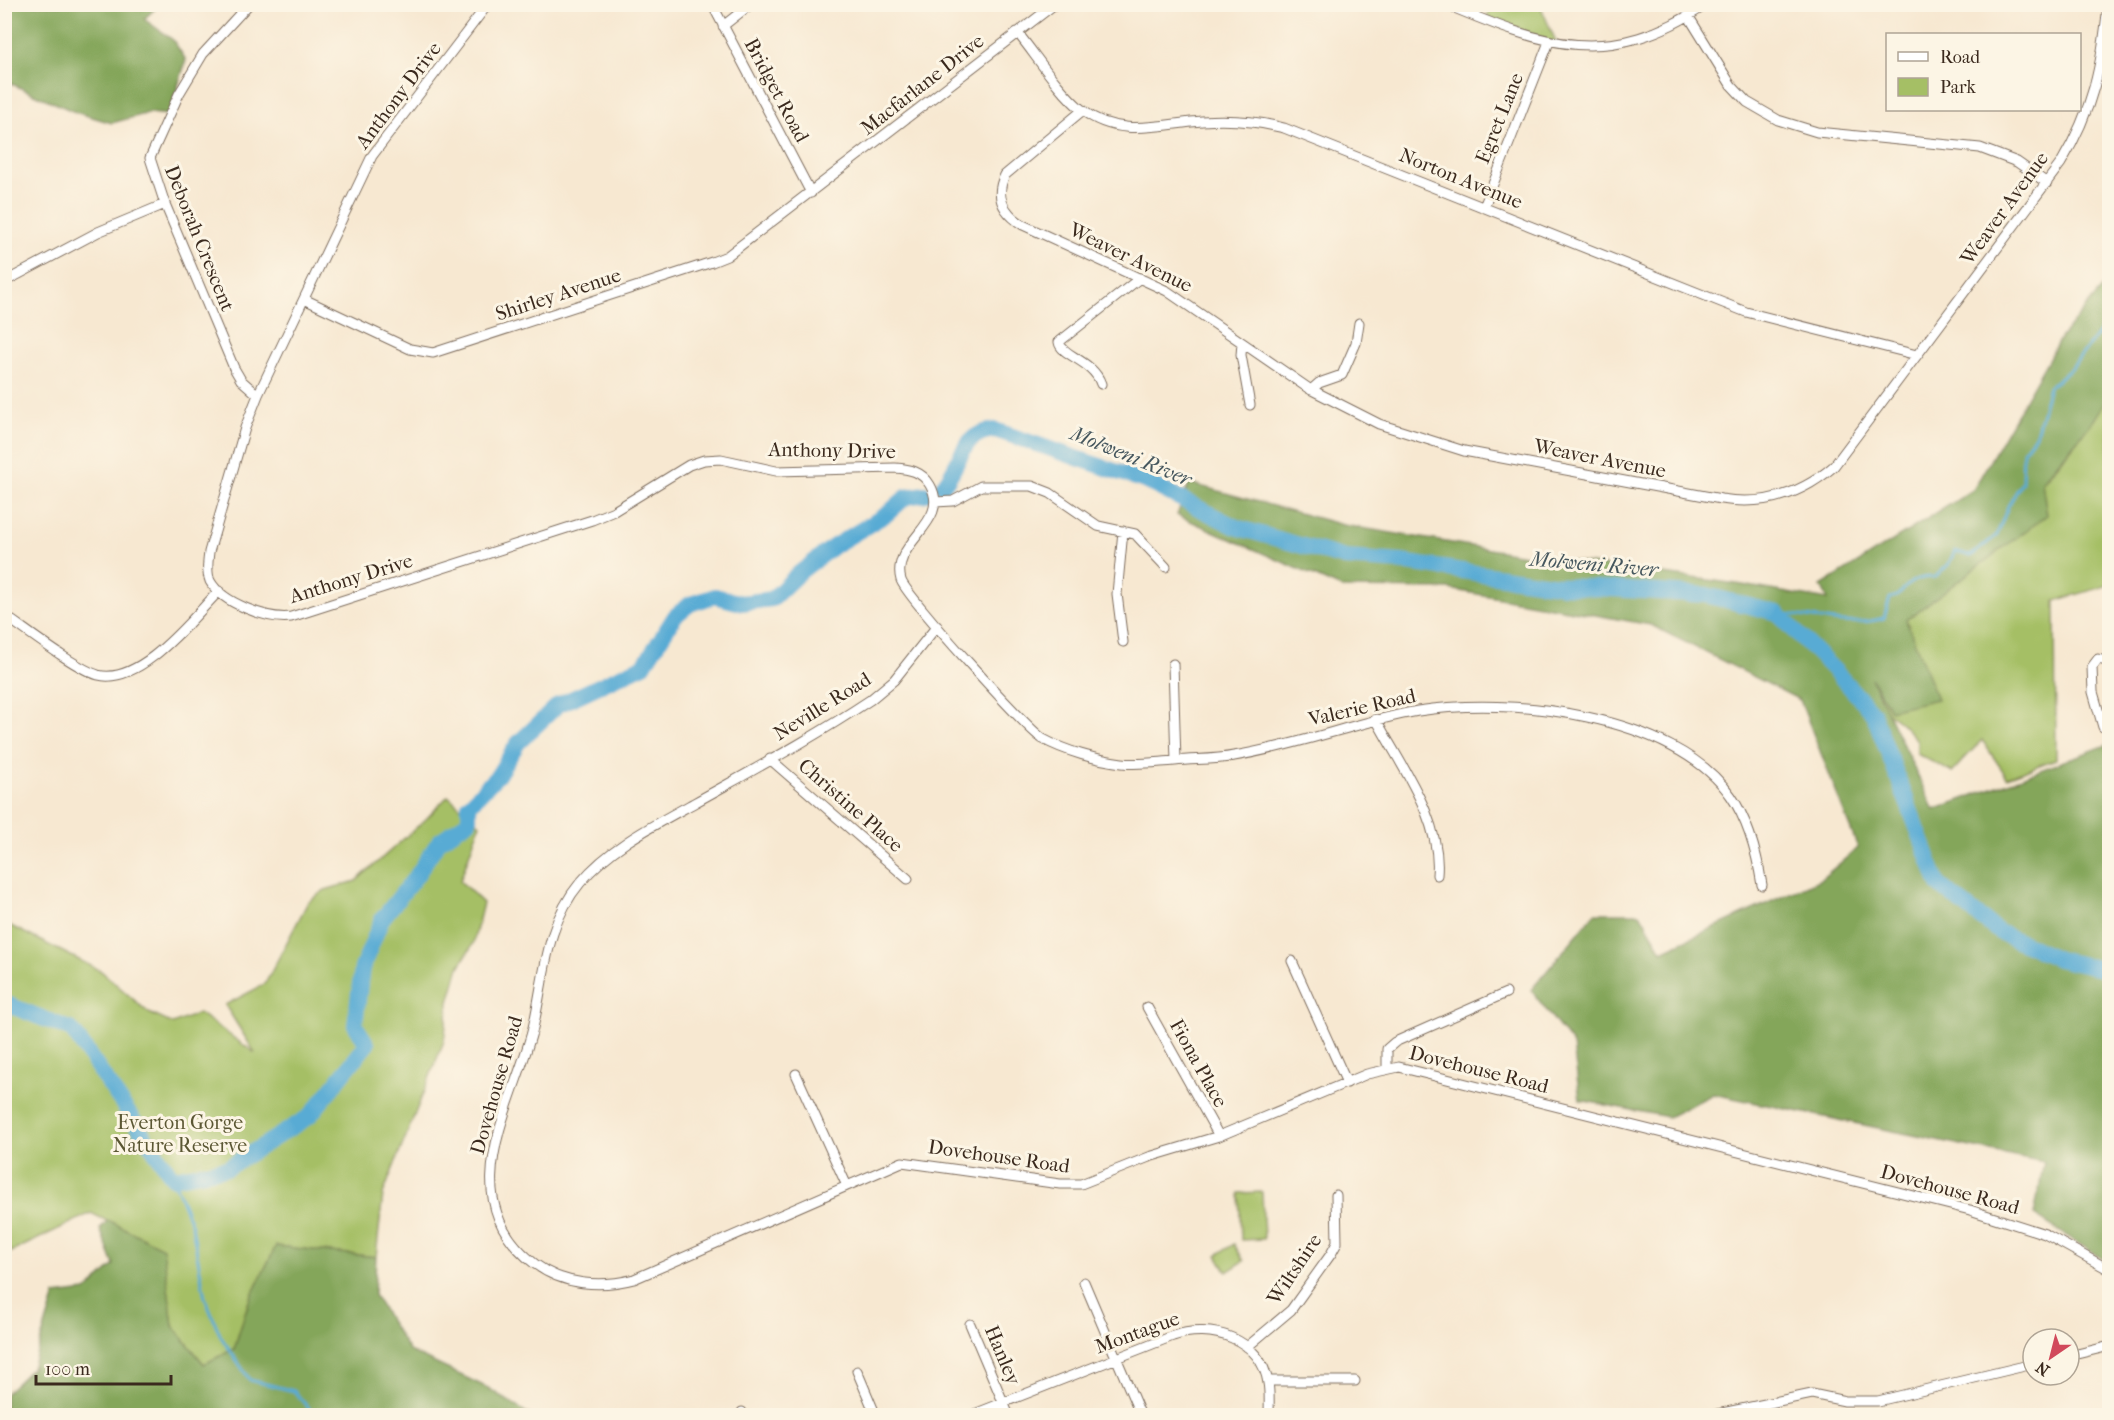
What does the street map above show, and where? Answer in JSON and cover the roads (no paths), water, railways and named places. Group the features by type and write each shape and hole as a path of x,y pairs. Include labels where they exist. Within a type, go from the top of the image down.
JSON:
{"street":[{"name":"Deborah Crescent","path":"249,4 203,54 152,148 150,158 165,204 234,368 241,380 258,395"},
{"path":"473,4 485,8"},
{"name":"Bridget Road","path":"712,4 811,193"},
{"path":"723,26 751,4"},
{"name":"Macfarlane Drive","path":"811,193 1055,4"},
{"path":"1445,4 1549,42 1589,45 1627,42 1665,29 1689,17 1707,4"},
{"name":"Weaver Avenue","path":"1083,110 1011,168 1001,183 1001,202 1011,218 1190,305 1311,390 1379,424 1464,451 1721,499 1754,501 1790,494 1816,480 1834,466 2047,183 2074,141 2090,106 2103,57 2108,4"},
{"name":"Anthony Drive","path":"485,8 372,156 258,395 245,428 209,552 208,573 219,591 262,614 278,618 291,616 592,520 614,511 689,465 704,460 722,459 776,471 895,468 912,470 926,479 932,489 935,502"},
{"path":"1689,17 1731,85 1747,102 1778,120 1816,132 1980,148 2017,162 2047,183"},
{"name":"Norton Avenue","path":"1017,32 1070,98 1083,110 1105,122 1136,129 1238,120 1284,128 1755,315 1917,355"},
{"name":"Egret Lane","path":"1484,207 1549,42"},
{"name":"Shirley Avenue","path":"304,299 410,349 433,353 727,256 811,193"},
{"path":"4,282 98,232 165,204"},
{"path":"1101,384 1091,367 1061,350 1059,342 1140,279"},
{"path":"1311,390 1319,383 1342,375 1356,343 1359,323"},
{"path":"1242,343 1241,355 1250,405"},
{"path":"937,626 907,592 900,572 904,554 930,518 935,502 953,501 981,486 1032,486 1050,494 1098,526 1139,537 1166,567"},
{"path":"1123,531 1117,603 1123,642"},
{"path":"4,615 92,672 112,675 131,669 161,651 219,591"},
{"name":"Neville Road","path":"770,759 861,706 882,691 937,626"},
{"name":"Valerie Road","path":"937,626 1041,738 1109,761 1134,763 1236,756 1376,719 1451,707 1523,708 1595,720 1671,745 1708,770 1732,798 1748,829 1762,885"},
{"path":"2103,727 2093,692 2092,667 2098,659 2109,662"},
{"path":"1173,664 1176,761"},
{"path":"1376,719 1432,825 1437,848 1437,875"},
{"name":"Christine Place","path":"770,759 908,879"},
{"name":"Dovehouse Road","path":"770,759 633,839 589,873 568,898 554,928 532,1031 496,1141 490,1170 492,1199 508,1237 534,1263 555,1276 574,1282 605,1284 634,1279 907,1161 1060,1184 1081,1184 1149,1157 1219,1136 1387,1068 1411,1068 1970,1210 2045,1234 2109,1270"},
{"path":"1292,961 1347,1083"},
{"path":"1387,1068 1387,1049 1395,1042 1506,993"},
{"name":"Fiona Place","path":"1147,1007 1219,1136"},
{"path":"796,1074 847,1186"},
{"name":"Wiltshire","path":"1247,1347 1291,1310 1332,1254 1337,1243 1336,1195"},
{"path":"1084,1282 1141,1416"},
{"name":"Hanley","path":"970,1323 1009,1416"},
{"name":"Montague","path":"969,1416 1003,1400 1195,1330 1222,1333 1247,1347 1261,1365 1268,1381 1269,1416"},
{"path":"2081,1353 2109,1346"},
{"path":"1708,1416 1812,1394 1845,1401 1878,1401 2021,1367"},
{"path":"857,1371 876,1416"},
{"path":"1268,1381 1356,1381"}],"waterway":[{"path":"1777,613 1844,622 1884,618 1890,598 1916,580 1935,577 1948,565 1955,551 1971,556 1997,535 2008,506 2022,482 2023,451 2036,434 2049,387 2073,366 2110,318"},
{"name":"Molweni River","path":"943,486 968,443 984,432 995,430 1147,482 1236,527 1345,558 1401,562 1564,586 1706,595 1777,613 1873,713 1939,885 1999,932 2058,959 2110,971"},
{"name":"Molweni River","path":"4,1003 72,1030 173,1178 227,1168 310,1116 367,1044 355,1025 362,968 382,919 417,875 439,841 469,821 469,805 498,775 518,743 558,705 644,665 675,616 690,604 715,596 741,603 772,599 799,573 834,546 887,514 906,497 925,494"},
{"path":"173,1178 192,1226 205,1298 221,1337 250,1380 294,1391 315,1416"}],"park label":[{"name":"Everton Gorge Nature Reserve","path":"180,1134"}]}
